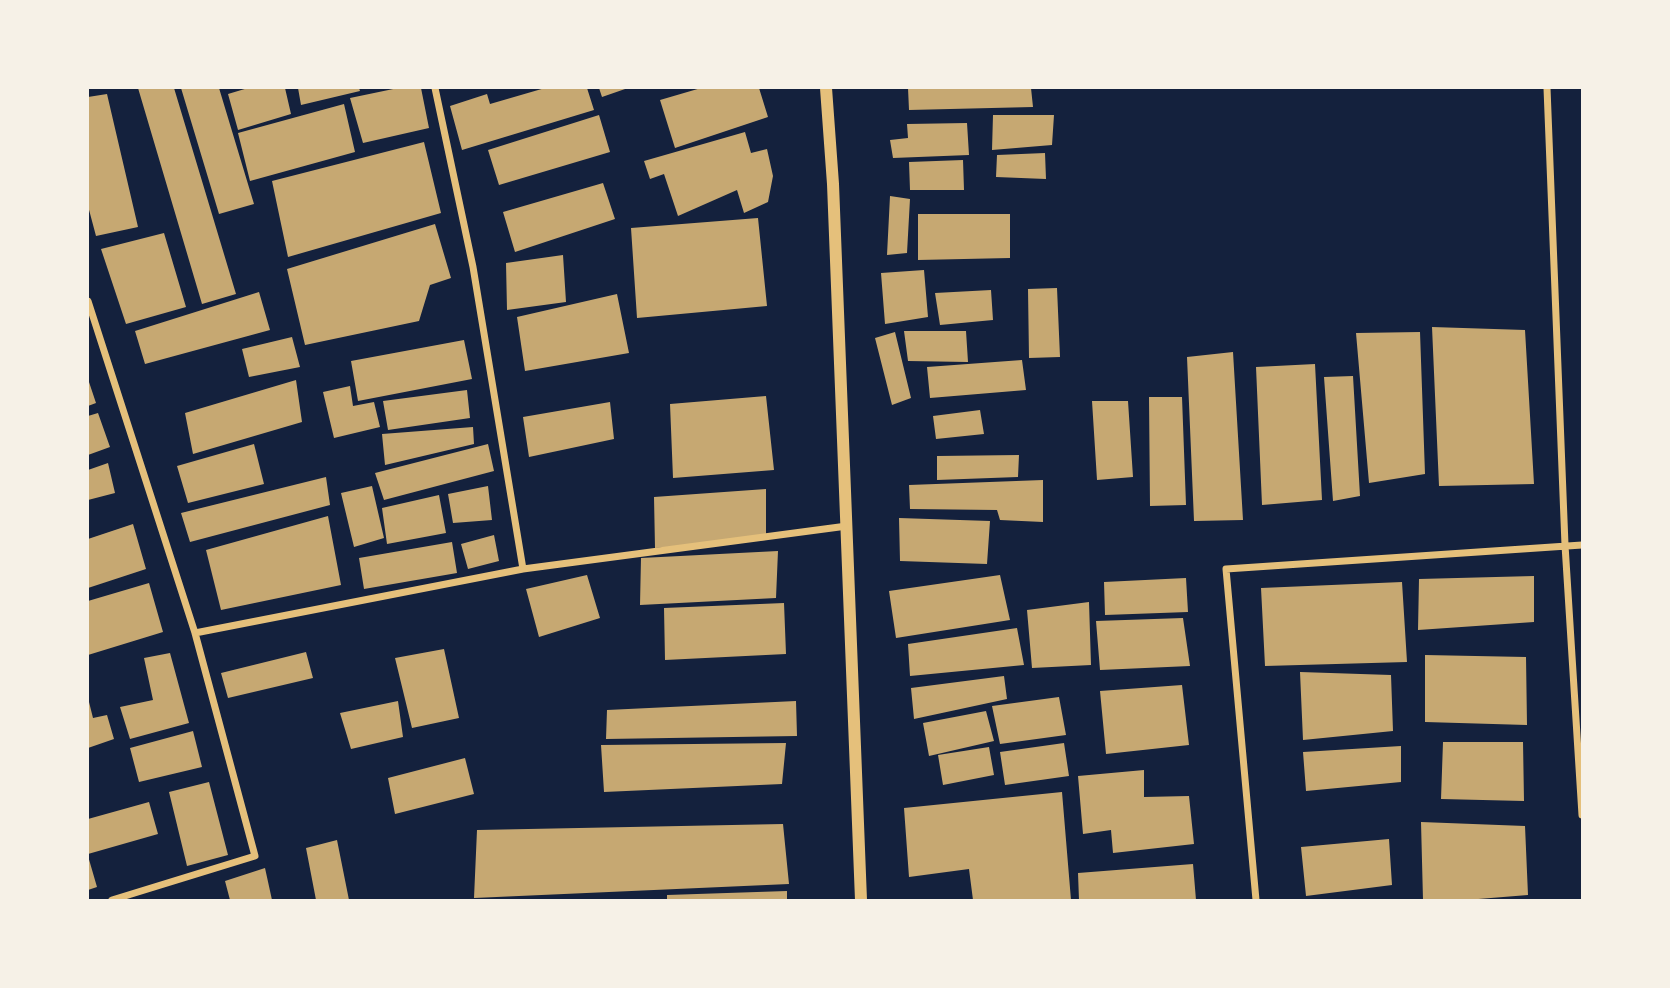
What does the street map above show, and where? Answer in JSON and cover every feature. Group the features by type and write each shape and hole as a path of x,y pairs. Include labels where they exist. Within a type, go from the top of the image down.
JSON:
{"street":[{"path":"435,88 473,267 523,569"},
{"path":"826,88 833,184 861,901"},
{"path":"1547,88 1564,545 1583,815"},
{"path":"88,301 195,633 255,856 112,901"},
{"path":"195,633 523,569 847,526"},
{"path":"1256,901 1226,569 1583,545"}],"building":[{"path":"138,88 174,88 236,294 202,304"},
{"path":"181,88 219,88 254,204 219,214"},
{"path":"248,88 285,88 291,114 238,130 228,94"},
{"path":"298,88 359,88 360,91 301,105"},
{"path":"398,88 421,88 429,128 363,143 350,98"},
{"path":"545,88 587,88 594,110 462,150 450,106 487,94 490,104"},
{"path":"599,88 628,88 602,97"},
{"path":"701,88 759,88 768,117 675,148 660,100"},
{"path":"908,88 1031,88 1033,107 909,110"},
{"path":"107,94 138,227 96,236 88,206 88,97"},
{"path":"344,104 355,152 250,181 238,133"},
{"path":"599,115 610,152 499,185 488,150"},
{"path":"993,115 1054,115 1052,145 992,150"},
{"path":"967,123 969,155 893,158 890,140 908,138 907,124"},
{"path":"745,132 751,153 767,149 773,176 768,202 744,213 737,190 678,216 664,174 650,179 644,161"},
{"path":"424,142 441,213 288,257 272,181"},
{"path":"1045,153 1046,179 996,177 997,155"},
{"path":"963,160 964,190 910,190 909,162"},
{"path":"603,183 615,219 515,252 503,212"},
{"path":"890,196 910,199 907,253 887,255"},
{"path":"918,214 1010,214 1010,258 918,260"},
{"path":"758,218 767,306 637,318 631,228"},
{"path":"435,224 451,278 430,285 419,321 305,345 287,269"},
{"path":"164,233 186,307 126,324 101,249"},
{"path":"563,255 566,302 507,310 506,263"},
{"path":"924,270 928,317 885,324 881,273"},
{"path":"1057,288 1060,357 1029,358 1028,289"},
{"path":"991,290 993,320 940,325 935,293"},
{"path":"259,292 270,330 145,364 135,331"},
{"path":"617,294 629,353 525,371 517,317"},
{"path":"1432,327 1525,330 1534,484 1439,486"},
{"path":"904,331 966,331 968,362 908,361"},
{"path":"895,332 911,398 892,405 875,338"},
{"path":"1420,332 1425,474 1369,483 1356,333"},
{"path":"292,337 300,367 249,377 242,349"},
{"path":"464,340 472,379 358,401 351,361"},
{"path":"1233,352 1243,520 1194,521 1187,357"},
{"path":"1022,360 1026,390 930,398 927,367"},
{"path":"1315,364 1322,500 1262,505 1256,367"},
{"path":"1353,376 1360,496 1333,501 1324,377"},
{"path":"88,379 96,403 88,406"},
{"path":"296,380 302,422 193,454 185,413"},
{"path":"350,386 353,406 374,402 380,427 334,438 323,392"},
{"path":"467,390 470,418 388,430 383,401"},
{"path":"766,396 774,470 673,478 670,404"},
{"path":"1149,397 1182,397 1186,505 1150,506"},
{"path":"1092,401 1128,401 1133,477 1097,480"},
{"path":"610,402 614,439 529,457 523,417"},
{"path":"980,410 984,434 936,439 933,416"},
{"path":"98,413 110,447 88,455 88,416"},
{"path":"473,427 474,444 385,465 382,434"},
{"path":"254,444 264,484 188,503 177,466"},
{"path":"488,444 494,471 384,500 375,473"},
{"path":"1019,455 1018,477 937,480 937,456"},
{"path":"108,463 115,493 88,500 88,470"},
{"path":"326,477 330,505 190,542 181,513"},
{"path":"1043,480 1043,522 1000,520 997,510 910,509 909,485"},
{"path":"372,486 384,538 354,547 341,493"},
{"path":"488,486 492,520 453,523 448,494"},
{"path":"766,489 766,540 655,548 654,497"},
{"path":"439,495 446,533 387,544 382,508"},
{"path":"328,516 341,585 221,610 206,550"},
{"path":"899,518 990,521 987,564 900,561"},
{"path":"133,524 146,569 88,588 88,539"},
{"path":"494,535 499,561 468,569 461,544"},
{"path":"452,542 457,573 364,589 359,558"},
{"path":"778,551 776,598 640,605 641,558"},
{"path":"587,575 600,618 539,637 526,589"},
{"path":"1000,575 1010,620 896,638 889,591"},
{"path":"1534,576 1534,622 1418,630 1419,579"},
{"path":"1186,578 1188,612 1105,615 1104,582"},
{"path":"1402,582 1407,662 1265,666 1261,588"},
{"path":"149,583 163,632 88,655 88,601"},
{"path":"1089,602 1091,665 1032,668 1027,610"},
{"path":"784,603 786,654 665,660 664,608"},
{"path":"1183,618 1190,666 1100,670 1096,621"},
{"path":"1017,628 1024,665 910,676 908,644"},
{"path":"444,649 459,718 412,728 395,658"},
{"path":"306,652 313,678 228,698 221,673"},
{"path":"170,653 189,723 130,739 120,707 153,700 144,658"},
{"path":"1425,655 1526,657 1527,725 1425,722"},
{"path":"1300,672 1391,675 1393,731 1303,740"},
{"path":"1004,676 1007,699 914,719 911,688"},
{"path":"1182,685 1189,745 1106,754 1100,691"},
{"path":"1059,697 1066,735 1000,744 992,706"},
{"path":"88,698 93,718 107,715 114,739 88,748"},
{"path":"398,701 403,737 351,749 340,713"},
{"path":"796,701 797,736 606,739 607,710"},
{"path":"986,711 994,741 929,756 923,723"},
{"path":"193,731 202,767 139,782 130,748"},
{"path":"1443,742 1523,742 1524,801 1441,799"},
{"path":"786,743 782,784 604,792 601,745"},
{"path":"1064,743 1069,776 1005,785 1000,752"},
{"path":"1401,746 1401,782 1306,791 1303,752"},
{"path":"989,747 994,775 943,785 938,755"},
{"path":"465,758 474,794 395,814 388,778"},
{"path":"1144,770 1144,797 1189,796 1194,844 1113,853 1111,830 1083,834 1078,776"},
{"path":"209,782 228,855 187,866 169,792"},
{"path":"1062,792 1071,900 973,900 969,869 909,877 904,808"},
{"path":"149,802 158,834 88,854 88,819"},
{"path":"1421,822 1525,826 1528,895 1423,900"},
{"path":"783,824 789,884 474,898 477,830"},
{"path":"1389,839 1392,885 1306,896 1301,847"},
{"path":"337,840 349,900 316,900 306,848"},
{"path":"88,856 97,887 88,890"},
{"path":"1193,864 1196,900 1079,900 1078,873"},
{"path":"265,868 272,900 230,900 225,881"},
{"path":"787,891 787,900 667,900 667,895"}]}
